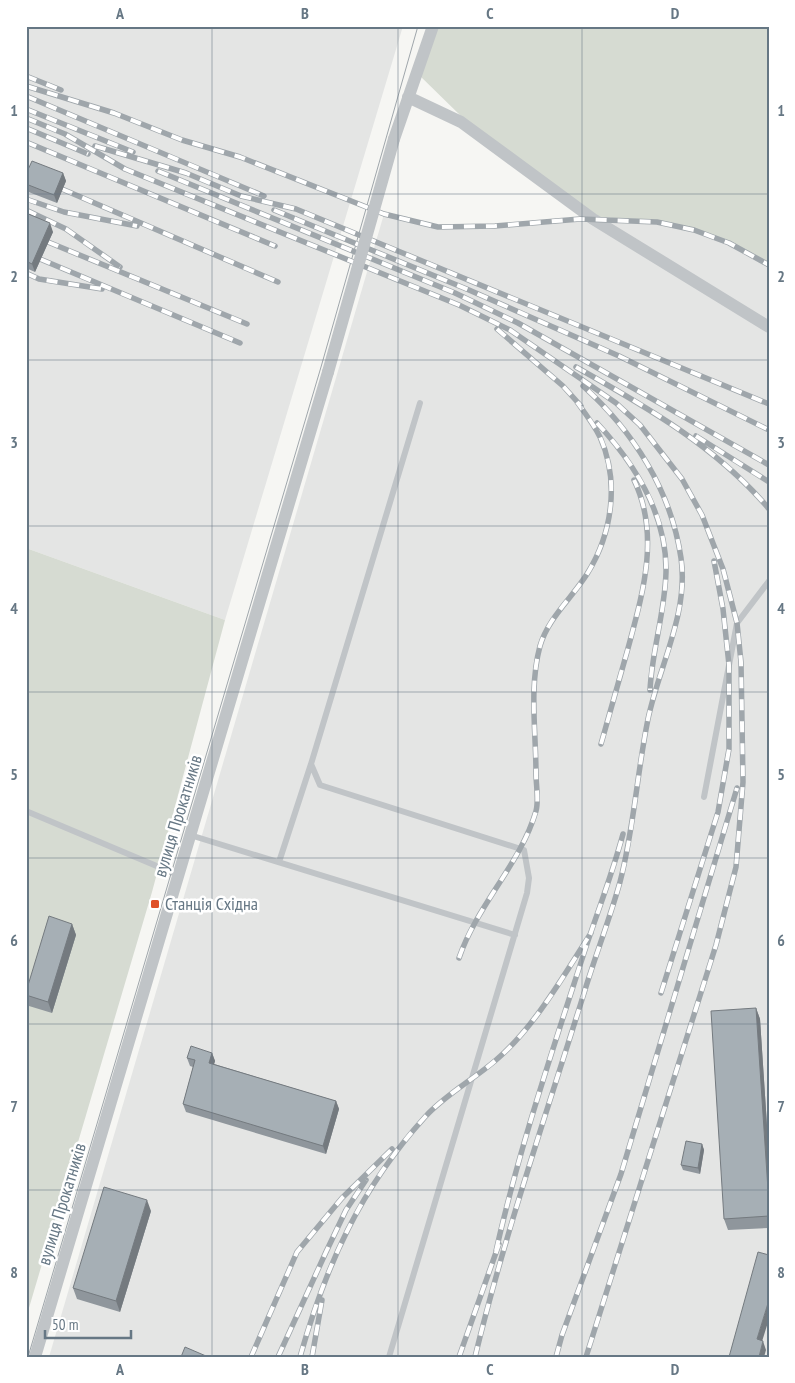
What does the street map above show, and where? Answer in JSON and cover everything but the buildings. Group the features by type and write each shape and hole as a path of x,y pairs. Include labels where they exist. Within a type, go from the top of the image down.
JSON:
{"street":[{"name":"вулиця Прокатників","path":"35,1357 328,372 394,139 433,26"},
{"path":"408,97 460,122 594,219 769,327"}],"lane":[{"path":"280,862 420,403"},
{"path":"704,797 737,623 769,581"},
{"path":"310,764 320,786 524,850 529,878 528,894 389,1357"},
{"path":"26,811 178,875"},
{"path":"190,834 515,935"}],"shaded area":[{"path":"26,26 403,26 225,620 26,548"},
{"path":"438,26 769,26 769,263 729,242 694,229 656,220 594,217 463,118 418,74"},
{"path":"384,214 438,227 495,226 553,220 657,222 694,230 729,243 769,265 769,1357 49,1357"},
{"path":"26,548 225,620 152,892 26,1318"}],"tram line":[{"path":"28,1357 321,367 418,26"}],"railway":[{"path":"26,76 61,90"},
{"path":"26,86 114,113 182,140 240,157 384,214 438,227 495,226 580,219 657,222 694,230 729,243 769,265"},
{"path":"26,96 264,196"},
{"path":"26,109 133,152"},
{"path":"26,118 65,134 125,169 459,305 510,330 616,403 640,425 682,479 702,515 723,569 737,623 741,662 743,782 736,867 716,945 586,1357"},
{"path":"26,128 88,154"},
{"path":"26,142 275,246"},
{"path":"95,146 186,173 241,196 296,209 769,404"},
{"path":"158,171 455,293 518,323 769,465"},
{"path":"62,189 278,282"},
{"path":"26,199 64,212 137,226"},
{"path":"26,210 66,229 120,267"},
{"path":"274,210 469,290 619,356 769,430"},
{"path":"48,242 247,324"},
{"path":"40,259 240,343"},
{"path":"26,273 39,279 102,289"},
{"path":"497,329 563,386 581,406"},
{"path":"576,367 679,429 727,466 769,509"},
{"path":"475,1357 527,1173 620,882 629,841 648,719 672,639 681,599 681,558 676,533 659,486 647,463 618,422 583,386"},
{"path":"459,958 477,920 520,848 536,811 534,693 540,646 554,617 581,583 596,558 607,525 611,490 606,454 598,433 577,402"},
{"path":"597,423 624,455 636,473 655,510 661,530 665,551 665,587 650,690"},
{"path":"696,436 769,482"},
{"path":"601,744 638,609 646,566 648,544 646,523 642,501 634,480"},
{"path":"661,993 718,812 729,749 729,665 723,609 714,561"},
{"path":"556,1357 562,1335 621,1174 737,788"},
{"path":"496,1251 515,1175 537,1101 623,834"},
{"path":"300,1357 321,1291 334,1260 364,1200 382,1172 402,1144 433,1109 496,1060 523,1033 548,1000 591,933"},
{"path":"251,1357 297,1252 342,1198 392,1149"},
{"path":"278,1357 346,1210 366,1180"},
{"path":"459,1357 499,1244"},
{"path":"312,1357 322,1300"}],"place":[{"name":"Станція Східна","path":"155,904"}]}
